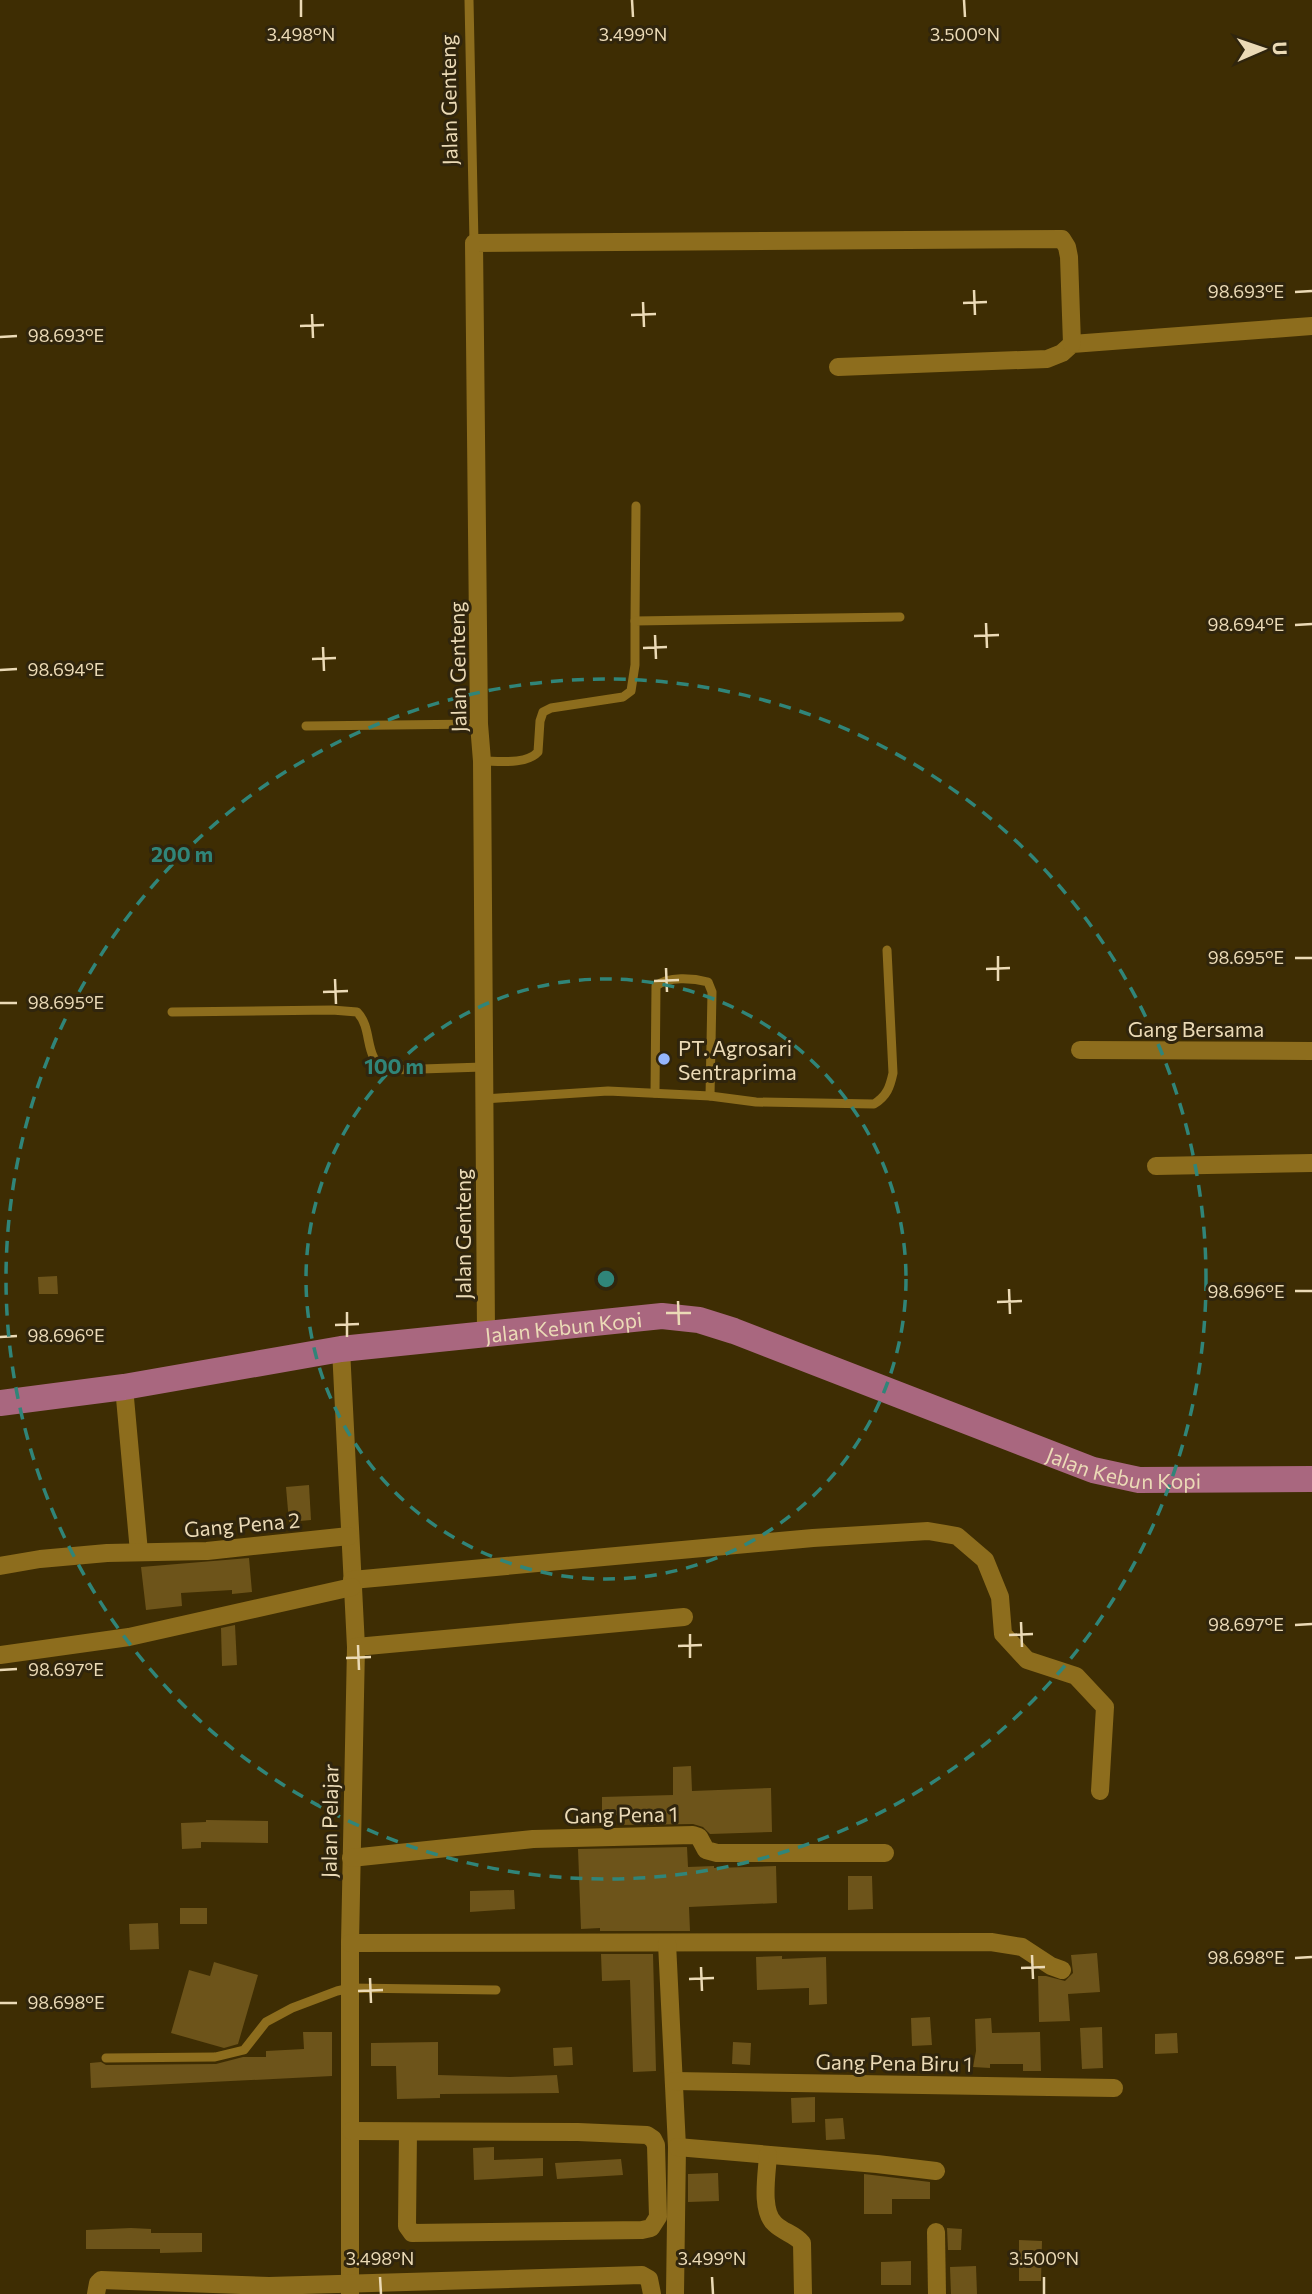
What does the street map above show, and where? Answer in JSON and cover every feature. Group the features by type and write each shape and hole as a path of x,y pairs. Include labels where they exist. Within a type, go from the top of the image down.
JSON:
{"main road":[{"name":"Jalan Kebun Kopi","path":"0,1403 124,1387 341,1349 662,1316 699,1320 747,1336 1093,1470 1139,1480 1312,1479"}],"street":[{"path":"474,243 1062,239 1069,257 1072,344"},
{"name":"Jalan Genteng","path":"474,243 479,724 482,761 486,1333"},
{"path":"838,367 1047,359 1062,353 1072,344 1312,326"},
{"name":"Gang Bersama","path":"1080,1050 1312,1051"},
{"path":"1156,1166 1312,1163"},
{"name":"Jalan Pelajar","path":"341,1349 356,1647 350,1943 350,2288"},
{"path":"124,1387 139,1552"},
{"path":"0,1655 129,1637 352,1583 813,1538 928,1531 957,1536 985,1560 1000,1597 1003,1634 1027,1660 1076,1676 1105,1707 1100,1791"},
{"name":"Gang Pena 2","path":"0,1566 40,1559 139,1552 207,1551 349,1536"},
{"path":"356,1647 684,1618"},
{"name":"Gang Pena 1","path":"351,1858 533,1839 693,1835 699,1837 706,1850 718,1853 885,1853"},
{"path":"350,1943 1007,1943 1022,1947 1051,1966 1062,1969"},
{"path":"667,1943 677,2147 676,2294"},
{"name":"Gang Pena Biru 1","path":"674,2081 1114,2088"},
{"path":"351,2131 647,2135 656,2145 658,2217 651,2228 642,2230 412,2232 407,2226 408,2132"},
{"path":"677,2147 936,2171"},
{"path":"768,2155 766,2213 772,2223 799,2238 802,2243 803,2294"},
{"path":"936,2232 937,2294"},
{"path":"99,2287 269,2290 424,2288 642,2275 649,2279 652,2294"}],"lane":[{"name":"Jalan Genteng","path":"468,0 474,243"},
{"path":"482,761 513,761 534,756 538,752 542,712 551,708 623,697 631,691 635,665 636,506"},
{"path":"635,621 901,617"},
{"path":"306,726 479,724"},
{"path":"484,1100 608,1091 710,1096 755,1102 874,1104 883,1098 890,1087 893,1073 887,950"},
{"path":"655,1093 656,986 662,981 696,978 708,982 712,992 710,1096"},
{"path":"172,1012 357,1012 364,1023 371,1056 377,1065 384,1069 483,1067"},
{"path":"106,2058 215,2057 244,2050 266,2022 292,2008 350,1988 496,1990"}],"building":[{"path":"57,1276 58,1294 39,1294 38,1277"},
{"path":"309,1485 311,1520 289,1522 286,1487"},
{"path":"249,1558 252,1592 232,1594 232,1590 181,1593 182,1606 146,1610 141,1567"},
{"path":"235,1625 237,1665 222,1666 221,1628"},
{"path":"691,1766 692,1791 771,1788 772,1832 710,1834 703,1827 693,1824 618,1825 618,1815 602,1816 602,1797 673,1795 673,1767"},
{"path":"206,1820 268,1821 268,1843 201,1842 201,1848 182,1849 181,1823"},
{"path":"687,1847 688,1867 776,1866 777,1903 689,1907 690,1931 581,1929 578,1849"},
{"path":"848,1876 872,1876 873,1909 848,1910"},
{"path":"514,1890 515,1909 470,1912 470,1891"},
{"path":"180,1908 207,1908 207,1924 180,1924"},
{"path":"158,1923 159,1949 130,1950 129,1924"},
{"path":"1097,1953 1100,1992 1068,1994 1070,2021 1039,2022 1038,1976 1065,1981 1073,1973 1071,1955"},
{"path":"601,1954 653,1954 656,2071 633,2072 630,1980 602,1981"},
{"path":"782,1956 782,1959 826,1957 827,2004 809,2005 809,1988 757,1990 756,1957"},
{"path":"214,1962 258,1975 238,2044 224,2048 171,2033 189,1970 210,1976"},
{"path":"930,2017 932,2045 912,2046 911,2018"},
{"path":"991,2018 992,2033 1040,2032 1041,2071 1023,2071 1023,2064 973,2067 976,2051 975,2019"},
{"path":"1102,2027 1103,2068 1082,2069 1080,2028"},
{"path":"303,2032 332,2032 332,2076 91,2088 90,2063 216,2064 243,2057 266,2057 266,2051 304,2049"},
{"path":"1177,2033 1178,2053 1155,2054 1155,2034"},
{"path":"438,2042 438,2075 557,2075 559,2093 440,2094 440,2098 397,2099 396,2066 371,2066 371,2043"},
{"path":"733,2042 751,2043 750,2065 732,2064"},
{"path":"572,2047 573,2065 554,2066 553,2048"},
{"path":"815,2097 815,2122 792,2123 791,2098"},
{"path":"843,2118 845,2139 826,2140 825,2119"},
{"path":"494,2147 494,2160 543,2158 543,2176 474,2180 473,2148"},
{"path":"621,2159 623,2175 557,2179 555,2163"},
{"path":"718,2173 719,2201 688,2202 688,2174"},
{"path":"864,2174 930,2182 930,2199 892,2199 892,2214 864,2214"},
{"path":"947,2228 962,2229 961,2250 948,2250"},
{"path":"151,2229 151,2233 202,2233 202,2252 86,2249 86,2230"},
{"path":"1019,2240 1042,2241 1041,2281 1019,2281"},
{"path":"911,2261 911,2285 881,2285 881,2262"},
{"path":"976,2266 977,2294 951,2294 950,2267"}],"place":[{"name":"PT. Agrosari Sentraprima","path":"664,1059"}]}
